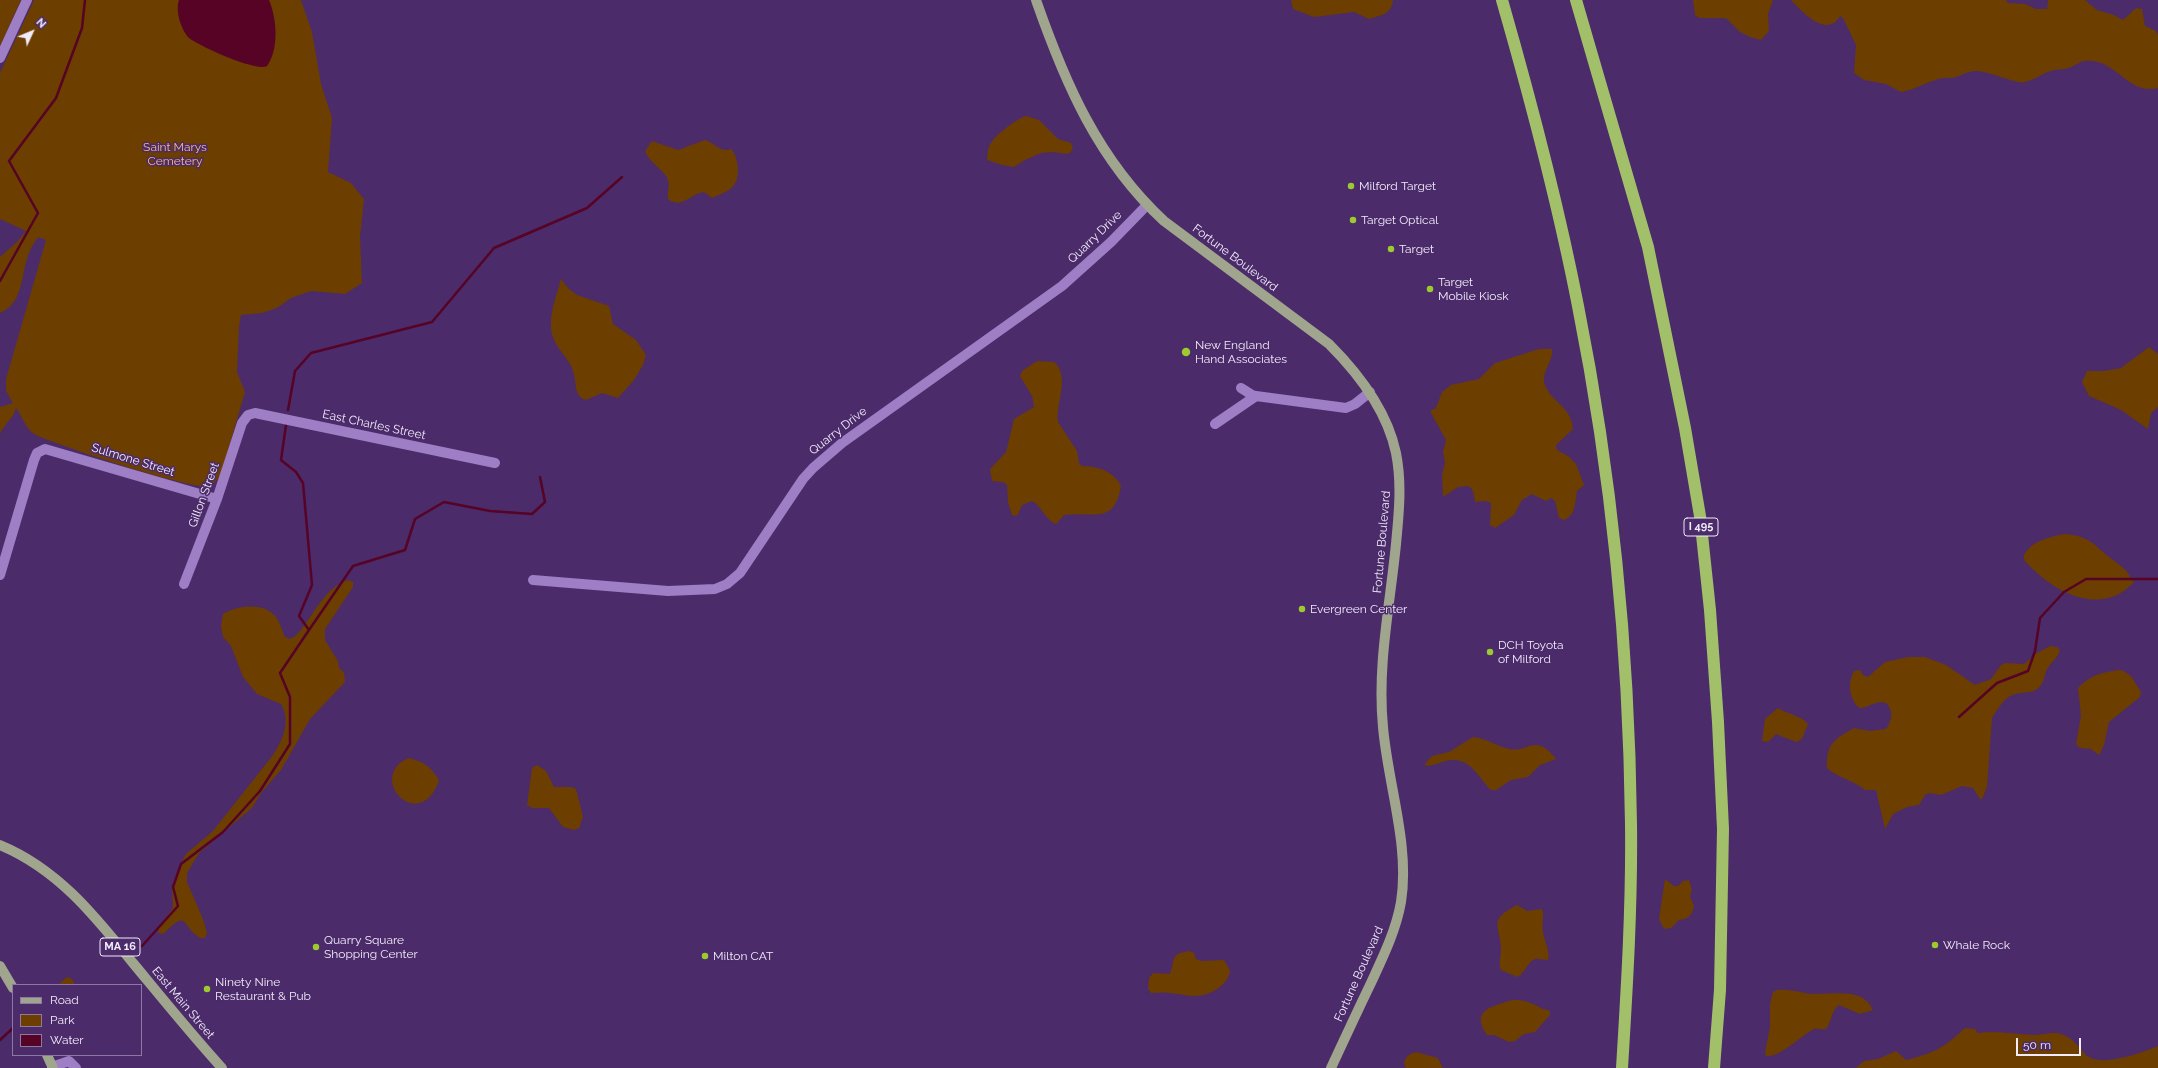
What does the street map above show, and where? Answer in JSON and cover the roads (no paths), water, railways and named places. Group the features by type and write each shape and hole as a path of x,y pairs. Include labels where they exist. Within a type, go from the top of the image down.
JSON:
{"highway":[{"path":"1502,0 1554,198 1578,306 1594,395 1619,588 1625,662 1631,822 1631,889 1622,1068"},
{"name":"I 495","path":"1576,0 1648,247 1684,420 1700,516 1710,610 1718,722 1723,829 1720,982 1714,1068"}],"main road":[{"name":"Fortune Boulevard","path":"1036,0 1055,55 1082,114 1102,147 1147,205 1164,221 1329,344 1348,363 1370,392 1387,423 1396,451 1400,478 1400,506 1382,659 1382,693 1383,733 1401,844 1403,874 1401,903 1382,959 1331,1068"},
{"name":"East Main Street","path":"0,845 43,869 74,896 99,921 222,1068"},
{"path":"0,966 12,986"},
{"path":"47,1056 52,1068"}],"street":[{"path":"0,58 27,0"},
{"name":"Quarry Drive","path":"533,580 668,591 715,589 727,584 740,573 793,493 812,468 842,443 1062,286 1111,242 1147,205"},
{"path":"1241,388 1252,396 1346,408 1355,404 1370,392"},
{"path":"1215,424 1256,396"},
{"name":"East Charles Street","path":"247,415 255,413 495,463"},
{"name":"Gillon Street","path":"184,584 217,499 242,423 247,415"},
{"name":"Sulmone Street","path":"0,575 34,460 40,450 51,450 217,499"},
{"path":"52,1068 69,1061 76,1068"}],"water":[{"path":"179,0 269,0 274,16 276,34 274,51 267,66 261,67 240,62 204,47 189,38 186,35 178,15"}],"waterway":[{"path":"0,281 38,213 9,161 56,98 82,28 85,0"},
{"path":"288,410 295,371 311,353 432,322 494,248 587,208 622,177"},
{"path":"142,946 178,906 173,887 181,864 223,832 260,791 290,744 290,697 280,673 309,630 299,616 312,585 303,483 296,472 281,460 286,425"},
{"path":"309,630 353,566 405,550 415,519 444,502 490,511 532,514 545,502 540,477"},
{"path":"1959,717 1997,683 2028,671 2035,651 2040,618 2064,592 2086,579 2158,579"},
{"path":"0,1040 12,1029"}],"place":[{"name":"Milford Target","path":"1351,186"},
{"name":"Target Optical","path":"1353,220"},
{"name":"Target","path":"1391,249"},
{"name":"Target Mobile Kiosk","path":"1430,289"},
{"name":"New England Hand Associates","path":"1186,352"},
{"name":"Evergreen Center","path":"1302,609"},
{"name":"DCH Toyota of Milford","path":"1490,652"},
{"name":"Whale Rock","path":"1935,945"},
{"name":"Quarry Square Shopping Center","path":"316,947"},
{"name":"Milton CAT","path":"705,956"},
{"name":"Ninety Nine Restaurant & Pub","path":"207,989"}],"park label":[{"name":"Saint Marys Cemetery","path":"175,154"}]}
